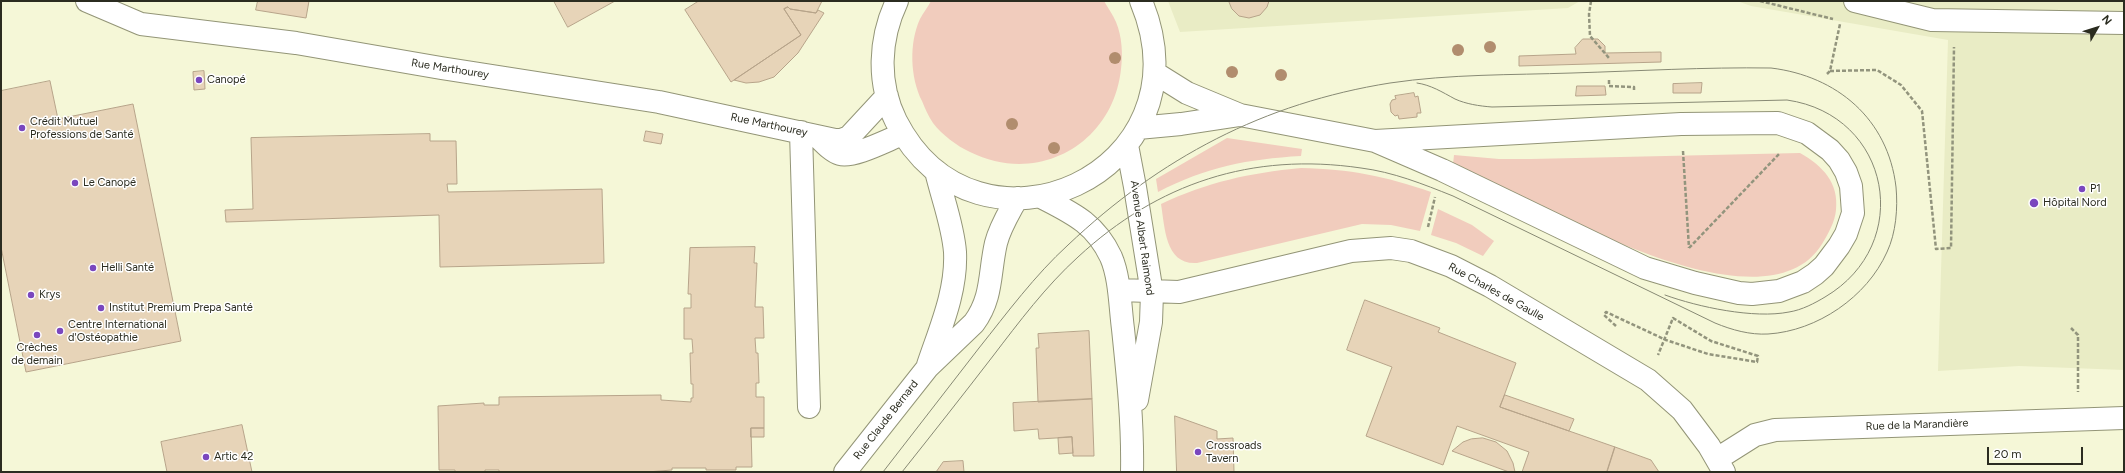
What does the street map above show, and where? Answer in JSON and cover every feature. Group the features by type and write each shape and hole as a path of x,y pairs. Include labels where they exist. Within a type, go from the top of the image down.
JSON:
{"street":[{"name":"Rue Marthourey","path":"87,1 141,24 296,43 441,68 659,102 835,140 846,139 887,96"},
{"path":"897,1 885,34 882,55 883,76 887,96 903,134 921,156 936,170 956,183 971,190 1001,197 1016,198 1058,193 1089,179 1116,158 1132,137 1150,101 1155,73 1154,44 1149,6"},
{"path":"1855,1 1932,20 2124,23"},
{"path":"1155,73 1187,93 1240,115 1375,140 1681,124 1778,123 1807,133 1830,150 1839,160 1846,172 1851,186 1853,213 1848,228 1839,246 1824,266 1804,282 1779,292 1752,294 1739,293 1695,283 1645,268 1442,170 1375,140"},
{"path":"1132,137 1240,115"},
{"name":"Rue Marthourey","path":"808,133 833,151 847,155 857,153 903,134"},
{"path":"808,133 809,407"},
{"name":"Avenue Albert Raimond","path":"1132,137 1136,187 1152,292 1151,322 1133,427"},
{"name":"Rue Claude Bernard","path":"928,367 950,296 955,266 955,250 936,170"},
{"name":"Avenue Albert Raimond","path":"1041,196 1081,218 1089,226 1111,258 1119,290 1133,427 1132,472"},
{"name":"Rue Claude Bernard","path":"845,472 928,367 974,323 982,310 989,291 996,243 1002,226 1016,198"},
{"name":"Rue Charles de Gaulle","path":"1119,290 1179,292 1351,251 1391,248 1411,251 1451,266 1490,286 1648,380 1682,410 1721,466"},
{"name":"Rue de la Marandière","path":"1721,466 1755,435 1775,430 2124,418"}],"path":[{"path":"1591,1 1589,14 1590,36 1609,58"},
{"path":"1840,21 1829,73 1877,70 1901,85 1922,112 1936,249 1951,248 1955,20"},
{"path":"1609,80 1609,86 1634,86 1634,92"},
{"path":"1683,148 1689,248 1687,254"},
{"path":"1689,248 1784,149"},
{"path":"1427,230 1436,195"},
{"path":"1618,328 1604,315 1606,312 1666,340 1708,354 1757,362 1758,356 1711,341 1672,318 1666,340 1654,362"},
{"path":"2071,328 2078,335 2078,419"},
{"path":"1652,351 1658,355"}],"shaded area":[{"path":"931,1 1104,1 1118,27 1122,45 1122,57 1115,95 1104,118 1088,137 1068,151 1046,160 1021,164 996,161 960,147 945,136 933,123 918,92 913,71 912,60 916,28"},
{"path":"1168,1 1580,1 1568,8 1180,32"},
{"name":"Hôpital Nord","path":"1737,1 2124,1 2124,370 2019,366 1938,371 1948,40 1751,6"},
{"path":"1227,138 1302,149 1301,156 1263,159 1210,170 1176,183 1158,192 1156,179"},
{"path":"1800,153 1816,164 1828,176 1835,192 1836,210 1834,219 1822,244 1798,267 1766,276 1727,275 1686,266 1643,252 1568,220 1453,164 1454,155 1499,159 1531,159"},
{"path":"1301,168 1367,174 1431,192 1420,231 1391,225 1362,224 1197,263 1186,262 1178,258 1173,252 1168,243 1161,204 1178,196 1212,184 1246,176"},
{"path":"1438,209 1472,225 1494,241 1483,256 1456,243 1431,235"}],"building":[{"path":"258,1 309,1 306,18 256,10"},
{"path":"554,1 615,1 568,27"},
{"path":"699,1 822,1 816,13 790,9 788,7 784,9 801,35 731,82 685,10"},
{"path":"1229,1 1269,1 1267,7 1260,15 1249,18 1239,16 1232,9"},
{"path":"788,7 790,9 816,13 818,10 824,13 798,53 774,77 759,82 746,83 734,80 801,35 784,9"},
{"path":"1583,39 1598,39 1605,46 1605,53 1661,52 1661,62 1519,66 1519,56 1576,54 1575,48"},
{"name":"Canopé","path":"204,71 205,89 194,90 193,72"},
{"name":"Le Canopé","path":"50,81 58,119 133,104 181,341 26,372 1,247 1,91"},
{"path":"1702,83 1701,93 1673,93 1673,84"},
{"path":"1577,86 1605,86 1606,95 1576,96"},
{"path":"1414,93 1415,97 1418,96 1421,113 1417,113 1417,117 1399,119 1398,115 1395,116 1391,112 1390,104 1392,100 1396,99 1395,96"},
{"path":"646,131 663,134 661,144 644,141"},
{"path":"430,134 430,141 456,141 457,184 447,184 448,192 602,189 604,263 440,267 439,215 226,222 225,210 253,209 251,138"},
{"path":"755,247 754,263 757,263 755,307 763,307 764,338 755,338 756,353 758,353 759,383 756,383 756,397 764,397 764,428 751,428 752,467 736,467 736,470 672,468 672,470 647,472 499,472 499,470 485,470 485,472 455,472 455,470 439,470 438,406 484,403 484,405 499,405 499,397 661,395 661,400 691,402 691,398 693,398 690,353 693,353 692,339 684,339 684,308 691,308 691,294 688,294 690,248"},
{"path":"1365,300 1440,328 1438,332 1516,363 1500,407 1615,447 1607,472 1522,472 1529,452 1457,426 1443,465 1366,436 1392,367 1347,350"},
{"path":"1089,331 1092,399 1038,402 1036,348 1039,348 1038,334"},
{"path":"1505,395 1574,419 1569,431 1500,407"},
{"path":"1092,399 1094,456 1073,456 1072,437 1039,439 1038,429 1014,431 1013,403"},
{"path":"1175,416 1217,431 1217,439 1233,438 1234,472 1177,472"},
{"name":"Artic 42","path":"242,425 252,472 167,472 161,442"},
{"path":"751,428 764,428 764,437 751,437"},
{"path":"1072,437 1073,453 1059,454 1058,438"},
{"path":"1483,438 1496,442 1507,451 1513,463 1515,472 1509,472 1452,451 1463,442 1471,439"},
{"path":"1615,447 1651,460 1659,472 1607,472"},
{"path":"963,461 964,472 936,472 943,462"}],"tram line":[{"path":"883,472 979,348 1033,282 1068,245 1103,214 1139,186 1177,161 1216,139 1257,120 1299,105 1344,92 1390,83 1435,78 1481,75 1771,68 1795,73 1817,80 1837,91 1855,105 1870,122 1882,141 1891,163 1896,187 1896,220 1890,245 1878,268 1867,283 1853,297 1822,319 1804,326 1768,334 1741,332 1715,323 1453,196 1396,175 1361,168 1321,164 1282,165 1245,170 1209,179 1174,192 1141,210 1109,231 1066,268 1023,317 902,472"},
{"path":"1417,83 1432,87 1464,102 1492,107 1787,100 1822,111 1849,130 1868,155 1879,184 1880,215 1872,246 1853,274 1825,297 1813,304 1794,311 1775,314 1726,311 1693,304 1665,295"}],"place":[{"name":"Canopé","path":"199,80"},
{"name":"Crédit Mutuel Professions de Santé","path":"22,128"},
{"name":"Le Canopé","path":"75,183"},
{"name":"P1","path":"2082,189"},
{"name":"Hôpital Nord","path":"2034,203"},
{"name":"Helli Santé","path":"93,268"},
{"name":"Krys","path":"31,295"},
{"name":"Institut Premium Prepa Santé","path":"101,308"},
{"name":"Centre International d'Ostéopathie","path":"60,331"},
{"name":"Crèches de demain","path":"37,335"},
{"name":"Crossroads Tavern","path":"1198,452"},
{"name":"Artic 42","path":"206,457"}]}
